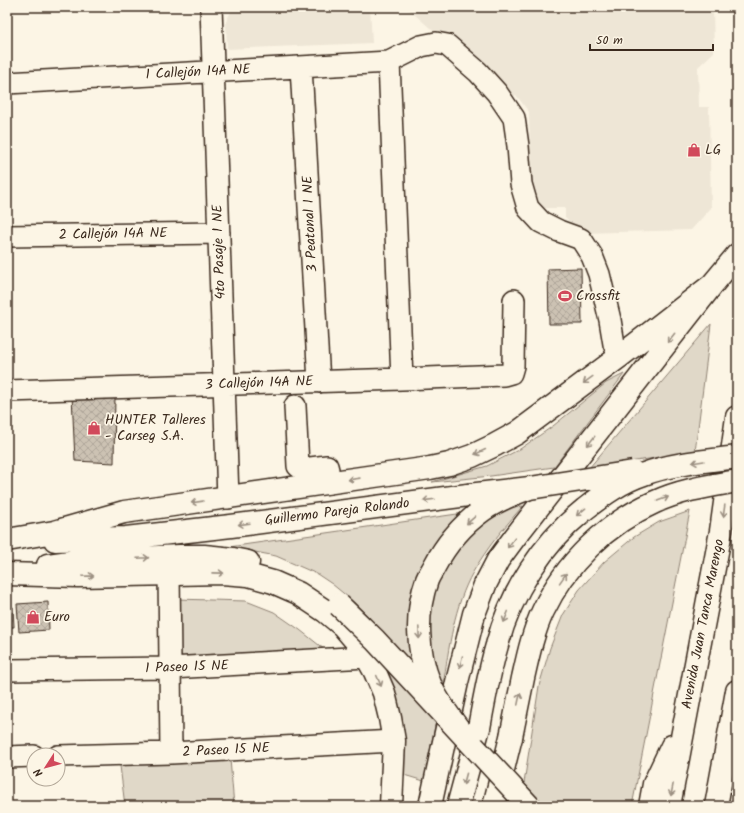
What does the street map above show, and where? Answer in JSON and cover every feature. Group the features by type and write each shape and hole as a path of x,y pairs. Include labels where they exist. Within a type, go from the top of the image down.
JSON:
{"main road":[{"path":"430,806 465,647 484,585 498,560 515,537 737,255"},
{"path":"7,541 54,532 124,512 430,468 449,464 472,456 517,432 619,357 712,285"},
{"name":"Avenida Juan Tanca Marengo","path":"669,806 721,531 737,417"},
{"path":"458,806 471,731 489,676 497,644 515,596 526,575 541,554 574,518 611,490 628,480 666,467 737,456"},
{"name":"Guillermo Pareja Rolando","path":"7,541 126,538 530,488 666,467"},
{"path":"494,806 511,737 528,657 542,612 552,593 579,557 594,542 616,524 655,502 694,489 737,481"},
{"path":"471,731 439,702 430,684 423,663 419,638 419,617 422,596 427,579 452,538 484,509 504,497 530,488"},
{"path":"7,572 77,560 204,556 233,559 260,565 284,573 311,586 339,605 471,731 529,806"},
{"path":"7,572 78,576 222,573 248,575 273,582 298,593 325,611 347,631 361,647 375,672 384,693 394,741 391,806"},
{"path":"716,806 737,691"},
{"path":"650,806 654,784 686,718"},
{"path":"719,806 737,752"}],"street":[{"name":"4to Pasaje 1 NE","path":"211,7 228,498"},
{"path":"402,379 389,62 421,46 436,43 447,45 478,72 497,93 514,118 521,184 528,208 542,222 559,231 581,239 592,256 599,274 614,344 619,357"},
{"name":"1 Callejón 14A NE","path":"7,82 389,62"},
{"name":"3 Peatonal 1 NE","path":"301,67 319,382"},
{"name":"2 Callejón 14A NE","path":"7,236 218,233"},
{"name":"3 Callejón 14A NE","path":"7,391 504,375 511,373 513,366 514,300"},
{"path":"295,406 298,466 302,469 327,466 328,483"},
{"path":"169,574 171,753"},
{"name":"1 Paseo 15 NE","path":"7,670 170,668 367,657"},
{"name":"2 Paseo 15 NE","path":"66,756 171,753 394,741"},
{"path":"7,757 26,756"}],"shaded area":[{"path":"233,7 370,7 372,43 227,49 226,22"},
{"path":"406,7 712,7 714,52 698,67 699,107 709,107 711,208 691,230 582,233 565,218 565,208 531,208 529,112 516,95 510,98"},
{"path":"711,324 695,452 589,468"},
{"path":"624,374 554,467 491,476 432,482 487,466 520,449 553,426 606,383"},
{"path":"523,506 484,555 473,572 461,599 453,627 424,781 404,775 401,729 391,686 370,618 354,602 317,574 276,556 229,547 464,513"},
{"path":"690,511 632,806 546,806 524,783 539,686 550,648 563,615 579,590 604,562 634,537 659,522"},
{"path":"176,599 246,601 274,612 334,657 179,662"},
{"path":"119,758 230,759 234,806 125,806"}],"building":[{"name":"Crossfit","path":"581,268 582,324 549,324 548,269"},
{"name":"HUNTER Talleres - Carseg S.A.","path":"72,395 115,395 114,463 75,461"},
{"name":"Euro","path":"48,602 49,630 19,632 17,604"},
{"path":"7,607 13,607 14,627 7,627"}],"place":[{"name":"LG","path":"694,150"},
{"name":"Crossfit","path":"565,296"},
{"name":"HUNTER Talleres - Carseg S.A.","path":"94,428"},
{"name":"Euro","path":"33,617"}]}
